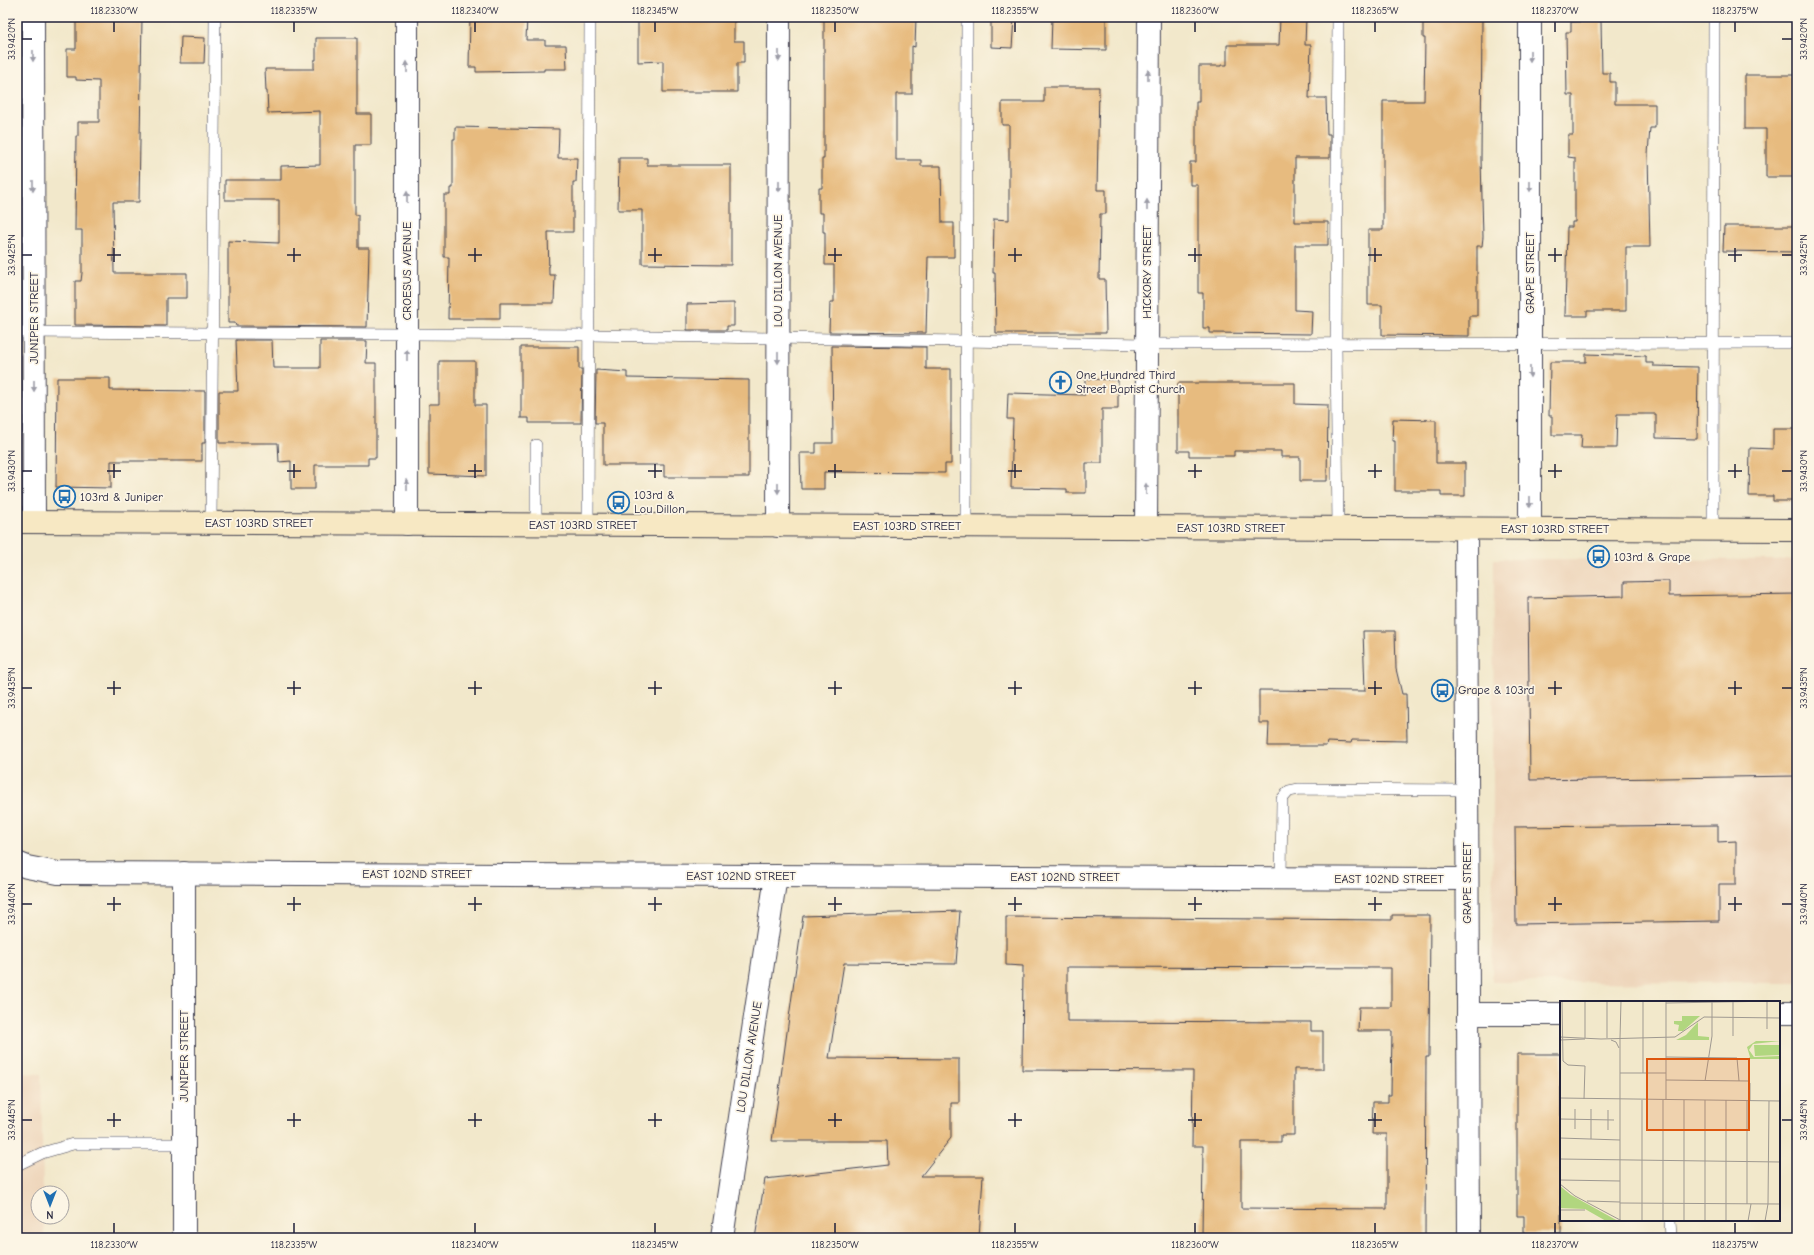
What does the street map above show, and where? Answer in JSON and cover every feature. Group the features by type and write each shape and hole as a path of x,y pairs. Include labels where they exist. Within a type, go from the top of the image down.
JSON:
{"street":[{"name":"JUNIPER STREET","path":"25,522 25,332 33,17"},
{"name":"CROESUS AVENUE","path":"407,17 407,524"},
{"name":"LOU DILLON AVENUE","path":"778,526 779,17"},
{"name":"HICKORY STREET","path":"1146,528 1149,17"},
{"name":"GRAPE STREET","path":"1530,17 1530,529"},
{"name":"EAST 103RD STREET","path":"25,522 1797,530"},
{"name":"GRAPE STREET","path":"1466,529 1469,1238"},
{"name":"EAST 102ND STREET","path":"17,863 27,867 58,873 1467,879"},
{"name":"JUNIPER STREET","path":"184,873 184,1238"},
{"name":"LOU DILLON AVENUE","path":"722,1238 776,876"},
{"path":"1780,1013 1797,1013"},
{"path":"1468,1014 1560,1014"}],"lane":[{"path":"211,523 215,17"},
{"path":"588,525 590,17"},
{"path":"966,527 967,17"},
{"path":"1338,17 1336,344 1338,528"},
{"path":"1713,530 1714,17"},
{"path":"25,332 407,333 778,337 1146,344 1797,343"},
{"path":"536,445 536,525"},
{"path":"1281,878 1282,799 1289,791 1299,789 1467,790"},
{"path":"17,1165 42,1154 73,1144 184,1144"},
{"path":"1670,1221 1671,1238"}],"shaded area":[{"path":"1494,559 1797,560 1797,983 1492,982"},
{"path":"17,1073 41,1074 43,1185 30,1185 30,1225 44,1225 44,1238 17,1238"}],"building":[{"path":"76,17 142,17 139,202 113,202 114,273 187,273 187,298 166,298 166,326 75,325 75,281 81,281 82,273 82,230 75,230 76,136 78,136 78,122 99,122 99,81 76,80 76,77 67,77 67,49 76,49"},
{"path":"470,17 527,17 526,40 545,40 545,45 566,45 567,69 544,69 544,71 476,72 476,67 469,67"},
{"path":"638,17 734,17 734,41 744,41 744,63 737,63 737,92 663,92 663,61 638,62"},
{"path":"824,17 916,17 915,47 912,46 912,94 896,94 896,160 921,160 921,166 941,166 942,223 954,223 954,257 928,257 926,333 829,332 830,302 834,302 834,265 825,265 825,232 823,232 823,213 819,213 819,188 822,188 822,159 824,159"},
{"path":"991,17 1014,17 1012,48 991,47"},
{"path":"1052,17 1106,17 1106,50 1051,49"},
{"path":"1280,17 1306,17 1305,45 1311,45 1309,98 1326,98 1327,134 1330,134 1330,158 1295,158 1295,222 1328,222 1328,245 1295,245 1295,310 1312,311 1311,334 1210,333 1210,328 1203,328 1203,293 1198,293 1198,185 1190,185 1190,162 1196,162 1196,102 1199,102 1199,66 1227,65 1227,45 1279,45"},
{"path":"1423,17 1482,17 1481,159 1483,237 1482,246 1477,246 1477,316 1469,316 1469,336 1382,335 1382,305 1368,305 1368,230 1383,230 1383,101 1424,101 1425,38 1423,38"},
{"path":"1601,21 1602,73 1610,73 1610,82 1615,82 1615,104 1655,104 1655,128 1650,128 1648,154 1650,247 1626,247 1626,311 1587,311 1587,316 1565,316 1567,227 1572,227 1572,222 1575,222 1575,158 1568,157 1568,135 1573,135 1573,95 1567,95 1566,32 1571,32 1571,22"},
{"path":"181,37 205,38 204,63 180,63"},
{"path":"316,38 357,38 357,114 371,114 371,145 355,145 355,215 358,215 358,248 369,248 367,327 236,326 235,323 228,323 228,241 279,243 279,200 225,200 225,180 281,180 281,166 320,165 320,111 268,113 265,69 314,69 314,60 316,60"},
{"path":"1745,75 1797,75 1797,177 1766,177 1766,129 1745,129"},
{"path":"1044,87 1099,87 1097,190 1106,190 1106,214 1100,214 1099,279 1105,279 1106,333 996,333 995,273 993,273 994,219 1009,220 1009,125 1002,125 1002,102 1044,102"},
{"path":"455,127 559,129 558,158 577,158 576,182 573,182 573,232 548,232 549,275 555,275 554,303 500,303 500,319 448,319 449,257 444,257 444,195 450,195 450,188 453,188 453,139 455,139"},
{"path":"619,158 647,158 647,165 731,165 731,265 642,264 642,210 618,210"},
{"path":"1724,226 1797,226 1797,252 1723,251"},
{"path":"734,303 734,326 727,326 727,330 687,330 687,304"},
{"path":"236,340 272,340 273,368 320,368 320,341 367,341 366,363 376,363 376,458 368,458 368,465 315,465 315,489 291,489 291,461 279,462 278,443 219,443 219,391 238,391"},
{"path":"832,346 926,347 926,369 951,369 951,464 945,464 945,473 824,472 824,489 801,489 800,453 816,453 816,443 833,443"},
{"path":"521,347 579,347 579,369 582,369 581,423 529,423 529,418 521,418"},
{"path":"1586,354 1646,356 1646,363 1653,363 1653,366 1698,367 1697,439 1656,438 1656,414 1617,414 1616,448 1581,448 1582,435 1552,435 1552,416 1549,416 1550,362 1586,362"},
{"path":"439,361 475,361 475,405 486,405 486,476 429,474 429,404 439,404"},
{"path":"596,370 627,372 627,378 749,380 749,477 664,477 664,465 603,465 603,423 595,423"},
{"path":"57,378 110,378 110,390 205,391 205,443 202,443 202,461 111,461 111,488 56,487"},
{"path":"1085,379 1118,380 1118,409 1102,409 1102,463 1086,463 1086,493 1067,493 1067,489 1011,488 1013,419 1007,419 1008,393 1085,395"},
{"path":"1178,383 1295,383 1295,404 1328,405 1327,481 1300,481 1300,457 1281,457 1281,451 1234,451 1234,456 1189,456 1189,451 1178,451"},
{"path":"1393,419 1436,420 1436,463 1465,463 1465,496 1441,496 1441,491 1395,491 1395,441 1392,441"},
{"path":"1773,429 1797,429 1797,501 1773,501 1773,496 1749,496 1750,448 1773,449"},
{"path":"1669,581 1669,596 1797,594 1797,776 1530,780 1528,598 1624,596 1624,582"},
{"path":"1363,631 1395,631 1396,669 1402,694 1406,694 1407,741 1352,740 1351,743 1327,742 1326,746 1268,746 1269,723 1259,723 1259,690 1365,691"},
{"path":"1718,825 1718,842 1736,841 1736,884 1719,884 1719,921 1516,924 1515,827"},
{"path":"960,911 956,964 844,963 829,1058 959,1059 959,1103 951,1103 951,1138 921,1176 983,1176 979,1238 755,1238 765,1179 888,1165 887,1141 772,1141 803,916"},
{"path":"1392,915 1430,915 1429,1057 1426,1057 1425,1238 1202,1238 1203,1146 1192,1146 1193,1071 1022,1070 1023,966 1006,965 1006,917 1392,920","holes":["1067,967 1391,968 1391,1007 1359,1007 1358,1031 1392,1031 1391,1095 1388,1095 1388,1102 1373,1102 1372,1134 1387,1134 1387,1209 1241,1208 1241,1142 1281,1142 1281,1135 1294,1135 1294,1069 1323,1069 1323,1031 1311,1031 1311,1022 1067,1021"]},
{"path":"1517,1054 1560,1054 1561,1233 1524,1233 1524,1216 1517,1216"}],"place":[{"name":"One Hundred Third Street Baptist Church","path":"1061,382"},
{"name":"103rd & Juniper","path":"65,497"},
{"name":"103rd & Lou Dillon","path":"618,502"},
{"name":"103rd & Grape","path":"1598,557"},
{"name":"Grape & 103rd","path":"1443,690"}]}
